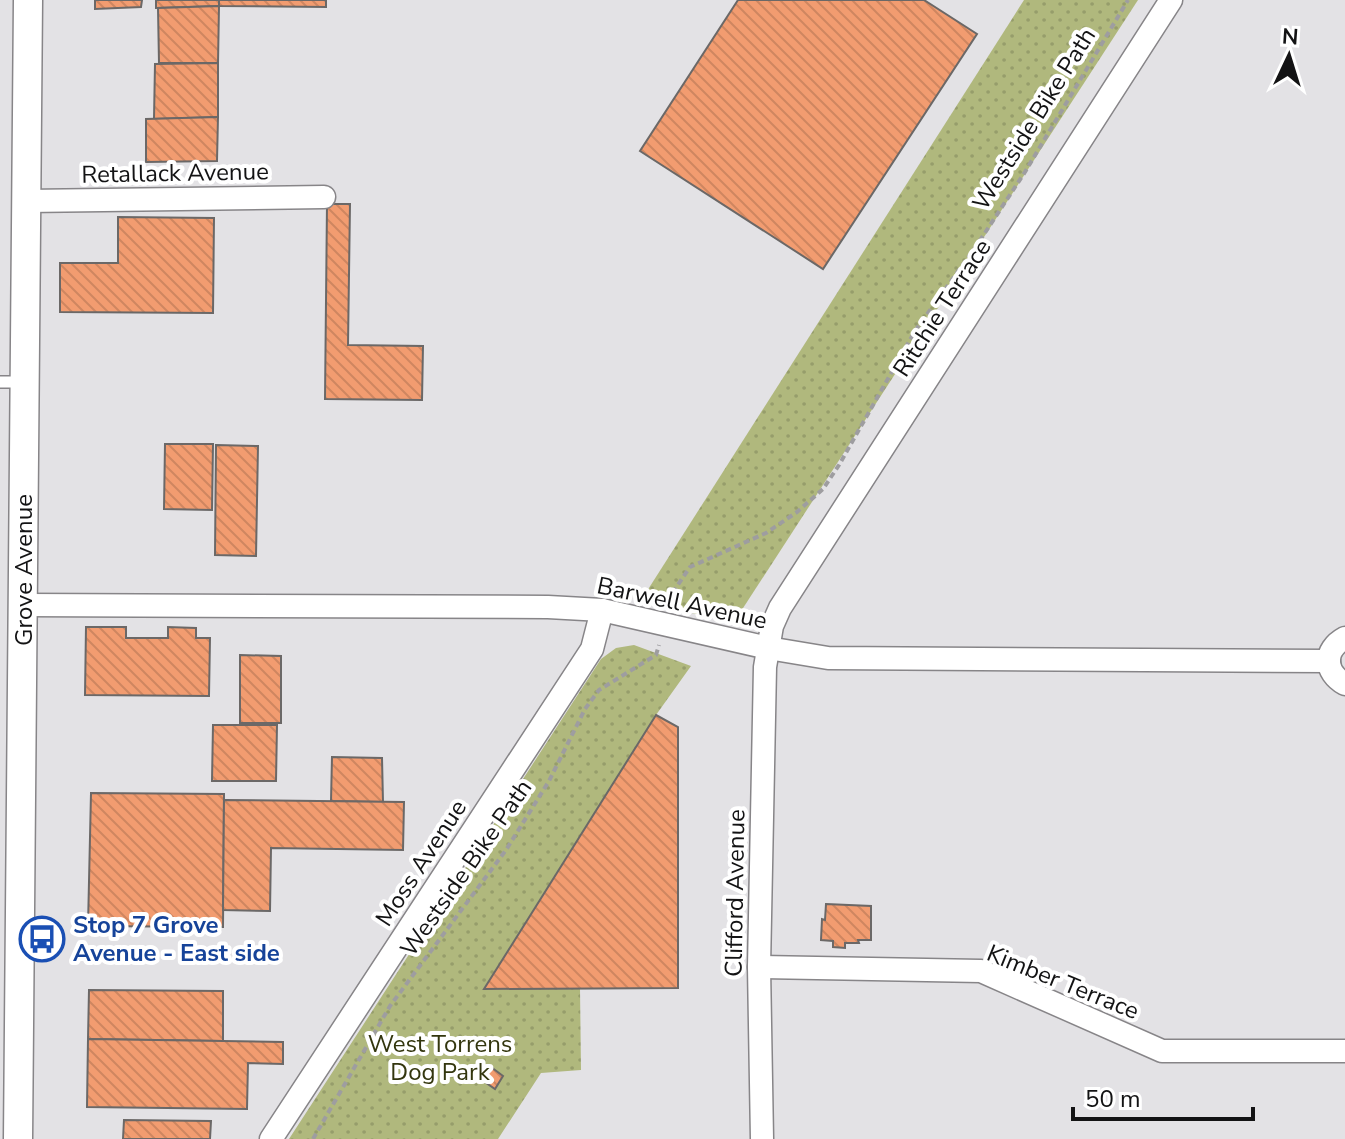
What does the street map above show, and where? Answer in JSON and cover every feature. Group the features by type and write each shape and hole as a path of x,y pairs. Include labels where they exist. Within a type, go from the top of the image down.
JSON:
{"street":[{"name":"Grove Avenue","path":"18,1139 24,605 12,382 27,201 28,0"},
{"name":"Ritchie Terrace","path":"768,648 772,626 780,608 1171,0"},
{"name":"Retallack Avenue","path":"27,201 324,197"},
{"name":"Barwell Avenue","path":"24,605 548,607 602,610 768,648 828,658 1329,661"},
{"name":"Moss Avenue","path":"271,1139 592,649 602,610"},
{"path":"1345,638 1334,647 1329,661 1334,676 1345,684"},
{"name":"Clifford Avenue","path":"762,1139 759,967 765,667 768,648"},
{"name":"Kimber Terrace","path":"759,967 981,971 1162,1051 1345,1051"}],"path":[{"name":"Westside Bike Path","path":"666,609 667,600 690,567 766,533 823,489 915,331 1025,172 1128,0"},
{"name":"Westside Bike Path","path":"313,1139 390,1006 506,850 549,781 585,709 599,690 656,655 661,636"}],"green space":[{"path":"1024,0 1138,0 734,622 640,602"},
{"name":"West Torrens Dog Park","path":"634,645 691,666 656,715 484,989 580,988 581,1070 541,1073 498,1139 289,1139 601,659 616,648"}],"building":[{"path":"95,0 142,0 141,7 95,9"},
{"path":"156,0 219,0 219,6 156,8"},
{"path":"219,0 326,0 326,7 219,6"},
{"path":"738,0 924,0 977,34 823,269 640,151"},
{"path":"219,6 218,63 159,63 158,8"},
{"path":"218,63 218,117 154,119 155,64"},
{"path":"218,117 217,161 146,162 146,119"},
{"path":"327,204 350,204 348,345 423,346 422,400 325,399"},
{"path":"118,217 214,218 213,313 60,312 60,263 118,263"},
{"path":"165,444 213,444 212,510 164,509"},
{"path":"216,445 258,446 256,556 215,555"},
{"path":"86,627 126,627 126,638 168,638 168,627 196,628 196,638 210,638 209,696 85,695"},
{"path":"240,655 281,656 281,723 240,723"},
{"path":"656,715 678,727 678,988 484,989"},
{"path":"213,725 277,725 276,781 212,781"},
{"path":"332,757 382,758 383,802 331,801"},
{"path":"91,793 224,794 223,927 88,926"},
{"path":"224,800 404,802 403,850 271,848 270,911 223,910"},
{"path":"826,904 871,906 871,940 845,943 845,948 833,947 833,941 821,940"},
{"path":"89,990 223,991 223,1041 88,1039"},
{"path":"88,1039 283,1042 283,1064 248,1063 247,1109 87,1107"},
{"path":"491,1067 503,1076 495,1089 482,1080"},
{"path":"124,1120 211,1121 210,1139 123,1139"}],"place":[{"name":"Stop 7 Grove Avenue - East side","path":"42,939"}]}
